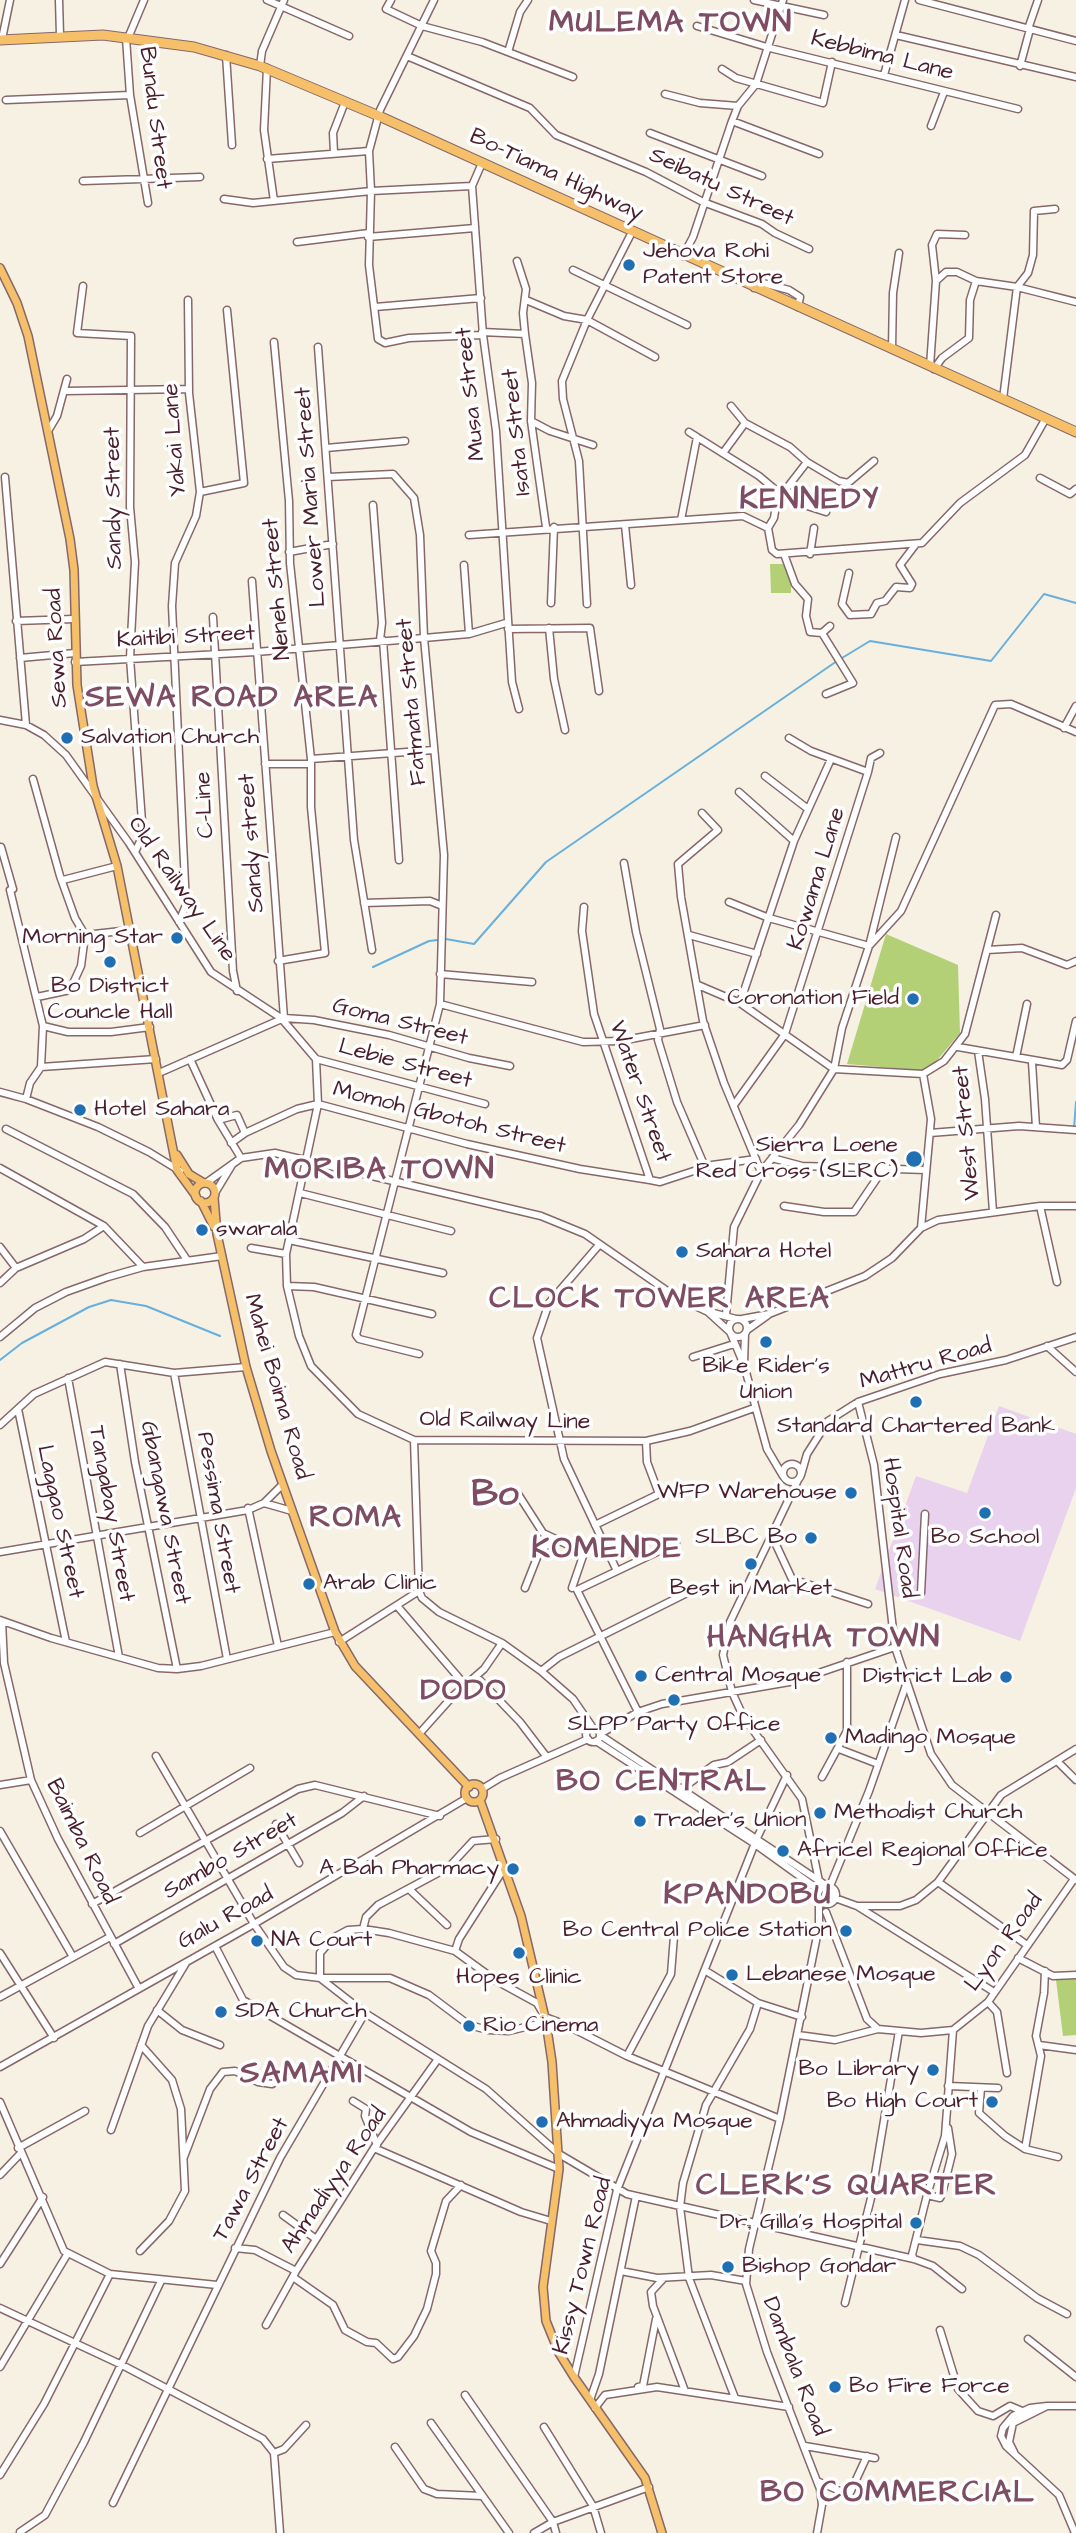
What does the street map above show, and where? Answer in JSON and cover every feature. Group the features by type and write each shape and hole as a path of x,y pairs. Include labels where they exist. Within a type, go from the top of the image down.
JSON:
{"highway":[{"name":"Bo-Tiama Highway","path":"1,39 60,35 127,38 226,55 263,67 379,116 892,351 1076,432"}],"main road":[{"name":"Sewa Road","path":"0,268 23,318 71,545 80,711 97,803 117,866 175,1151"},
{"path":"175,1151 177,1170 198,1198 217,1234"},
{"path":"175,1151 189,1174 213,1187 217,1234"},
{"path":"198,1198 197,1188 205,1183"},
{"path":"198,1198 207,1202 214,1196"},
{"name":"Mahei Boima Road","path":"217,1234 246,1367 282,1485 335,1632 355,1666 469,1787"},
{"path":"480,1800 472,1802 467,1798 469,1787 476,1785 482,1789 480,1800 521,1916 545,2019 559,2169 543,2287 544,2310 552,2337 574,2377 649,2487 662,2533"}],"street":[{"path":"1,39 10,0"},
{"path":"59,0 60,35"},
{"path":"127,38 144,0"},
{"path":"267,0 283,3 349,36"},
{"path":"391,0 386,9 422,26 508,52 573,77"},
{"path":"434,0 379,116 369,151 372,191 368,235 375,307 481,298"},
{"path":"508,52 520,12 528,0"},
{"path":"754,0 782,3 824,15"},
{"path":"884,75 905,0"},
{"path":"919,0 1076,41"},
{"path":"1020,66 1038,0"},
{"path":"275,201 264,130 262,51 283,3"},
{"path":"683,256 738,106 756,84 770,48 782,3"},
{"name":"Kebbima Lane","path":"697,26 770,48 1018,109"},
{"path":"896,35 1076,77"},
{"name":"Bundu Street","path":"127,38 130,95 148,204"},
{"path":"226,55 232,145"},
{"name":"Seibatu Street","path":"407,56 530,108 556,135 703,202 762,224 775,233 809,248"},
{"path":"722,69 736,78 823,103 832,62"},
{"path":"931,126 944,92"},
{"path":"665,94 700,103 738,106"},
{"path":"6,100 130,95"},
{"path":"334,153 333,133 345,102"},
{"path":"732,121 818,154"},
{"path":"650,133 762,176"},
{"path":"267,159 369,151"},
{"name":"Musa Street","path":"482,163 472,186 482,334 496,431 507,626 512,682 519,709"},
{"path":"83,181 200,177"},
{"path":"224,199 253,203 372,191 472,186"},
{"path":"1003,399 1017,287 1028,273 1032,255 1034,211 1055,209"},
{"path":"297,242 475,228"},
{"path":"587,604 584,525 575,438 563,400 562,380 587,320 632,232"},
{"path":"932,368 936,281 932,245 937,234 965,235"},
{"path":"892,351 893,293 899,253"},
{"name":"Isata Street","path":"517,261 526,289 523,313 532,383 531,421 546,527"},
{"path":"573,270 687,325"},
{"path":"936,281 946,272 957,272 976,281 1017,287 1076,302"},
{"path":"932,368 970,338 970,300 976,281"},
{"name":"Sandy Street","path":"83,285 77,333 131,336 130,507 135,562 130,658 144,835 135,852"},
{"name":"Yakai Lane","path":"178,922 186,905 172,606 175,563 196,516 200,492 189,389 188,300"},
{"path":"526,300 564,316 587,320 655,357"},
{"name":"Isata Street","path":"375,307 378,339 385,342 409,338 525,334"},
{"path":"200,492 244,483 227,310"},
{"name":"Neneh Street","path":"274,342 289,501 289,552 311,761 311,807 325,953 278,961"},
{"name":"Lower Maria Street","path":"318,347 354,840 372,950"},
{"path":"48,431 66,391 66,379"},
{"path":"66,391 189,389"},
{"path":"731,406 745,423 790,447 807,462 848,483 874,461"},
{"path":"807,462 786,491 779,496 768,528 774,553 810,554 902,543 916,544 928,540 960,503 1026,455 1046,418"},
{"path":"531,421 550,432 593,445"},
{"path":"723,453 745,423"},
{"path":"689,432 759,475 779,496"},
{"path":"681,520 698,438"},
{"path":"326,448 405,441"},
{"name":"Fatmata Street","path":"328,477 393,474 414,498 420,535 424,638 444,855 440,905 440,1004 356,1335 359,1339 419,1354"},
{"path":"5,477 26,725"},
{"path":"1040,478 1075,491 1076,504"},
{"path":"786,491 798,503 826,512"},
{"name":"Fatmata Street","path":"373,505 399,860"},
{"path":"469,535 546,527 625,526 743,516 768,528"},
{"path":"625,526 631,584"},
{"path":"551,603 554,527"},
{"path":"810,554 814,528"},
{"path":"289,552 333,544"},
{"path":"849,573 842,604 850,615 871,614 877,603 885,601 896,587 906,590 912,584 900,565 916,544"},
{"path":"784,554 795,584 808,599 806,616 810,632 822,633 830,626"},
{"path":"464,565 469,634"},
{"name":"Sandy street","path":"252,581 283,1018"},
{"name":"C-Line","path":"213,617 233,971 237,991"},
{"path":"16,621 74,619"},
{"name":"Kaitibi Street","path":"20,657 130,658 216,655 469,634 507,626 590,628 599,691"},
{"path":"549,628 554,679 565,730"},
{"path":"822,633 853,683 826,694"},
{"path":"869,946 901,911 995,705 1011,704 1076,732"},
{"path":"1064,728 1076,706"},
{"name":"Old Railway Line","path":"0,720 26,725 44,735 66,755 97,803 135,852 211,972 283,1018 316,1059 318,1104 286,1254 287,1286 299,1336 318,1374 358,1414 414,1440 646,1441 690,1431 754,1408"},
{"path":"789,738 831,759 868,772"},
{"path":"265,764 434,750"},
{"name":"Kowama Lane","path":"734,1105 785,1034 820,932 872,758 880,753"},
{"path":"740,1003 794,841 831,759"},
{"path":"765,776 808,809"},
{"path":"33,779 60,876 75,918 85,935 81,967 69,990 37,997"},
{"path":"739,792 794,841"},
{"path":"702,813 718,828 718,833 678,864 689,935 705,1025 734,1105 765,1161 761,1172"},
{"path":"726,1315 734,1227 765,1161 799,1125 834,1069 842,1028 869,946 896,837"},
{"path":"1,848 13,889 10,890 43,1026 41,1067 30,1083 26,1099"},
{"path":"624,863 659,1034 677,1102 705,1167"},
{"path":"60,876 63,880 117,866"},
{"path":"365,903 430,901 440,905"},
{"path":"729,902 769,918 869,946"},
{"name":"Water Street","path":"584,907 582,931 586,963 601,1042 650,1180 660,1182 705,1167 765,1161"},
{"path":"698,985 740,1003 834,1069 923,1074 935,1069 958,1048 965,1034 996,915"},
{"path":"85,935 130,930"},
{"path":"689,935 757,954"},
{"path":"987,950 1022,948 1066,965 1076,961"},
{"path":"440,974 532,982"},
{"path":"440,1004 583,1042 659,1034 705,1025"},
{"path":"1016,1057 1027,1004"},
{"path":"159,1073 283,1018"},
{"name":"Goma Street","path":"283,1018 314,1020 510,1066"},
{"path":"958,1048 1062,1065 1067,1060 1076,1021"},
{"path":"43,1026 68,1032 111,1032 150,1027"},
{"name":"West Street","path":"978,1051 993,1212"},
{"path":"41,1067 156,1059"},
{"path":"190,1059 218,1121 241,1158"},
{"name":"Lebie Street","path":"316,1059 485,1104"},
{"path":"1032,1062 1036,1127"},
{"path":"921,1228 931,1119 923,1074"},
{"path":"0,1092 26,1099 98,1127 189,1174"},
{"name":"Momoh Gbotoh Street","path":"231,1143 245,1133 297,1109 318,1104 519,1156 650,1180"},
{"path":"218,1121 235,1114 245,1133"},
{"path":"930,1133 986,1128 1036,1127 1076,1130"},
{"path":"6,1129 133,1194 165,1227 187,1260"},
{"path":"205,1183 241,1158 267,1152 308,1160 571,1226 642,1276 706,1311 738,1337 769,1314"},
{"path":"765,1161 802,1166 926,1170"},
{"path":"214,1196 233,1163"},
{"path":"871,1167 874,1185"},
{"path":"0,1168 104,1226 143,1267"},
{"path":"784,1206 824,1213 854,1212 884,1168"},
{"path":"300,1193 451,1231"},
{"path":"1040,1206 1057,1282"},
{"path":"785,1478 769,1455 744,1364 734,1344 729,1325 739,1319 769,1314 865,1276 892,1258 921,1228 938,1220 1040,1206 1076,1206"},
{"path":"0,1283 16,1268 84,1239 104,1226"},
{"path":"289,1240 443,1273"},
{"path":"599,1245 549,1303 538,1331 539,1348 569,1472 617,1571"},
{"path":"0,1247 16,1268"},
{"path":"251,1248 286,1254"},
{"path":"0,1337 34,1308 66,1292 143,1267 222,1256"},
{"path":"287,1286 314,1287 432,1314"},
{"path":"706,1311 739,1319 746,1332 744,1364"},
{"name":"Mattru Road","path":"799,1477 807,1454 833,1416 858,1402 940,1374 993,1363 1076,1337"},
{"path":"693,1357 734,1344"},
{"path":"1047,1346 1076,1372"},
{"path":"0,1425 34,1394 105,1362 174,1373 246,1367"},
{"name":"Gbangawa Street","path":"120,1364 177,1669"},
{"name":"Pessima Street","path":"174,1373 227,1659"},
{"name":"Tangabay Street","path":"68,1378 119,1657"},
{"name":"Hospital Road","path":"858,1402 876,1474 895,1647 931,1754 942,1773 1075,1880"},
{"name":"Laggao Street","path":"18,1409 66,1642"},
{"path":"414,1440 419,1591 439,1612 502,1643 541,1671 573,1699 596,1737 756,1841"},
{"path":"595,1525 659,1494 647,1462 646,1441"},
{"name":"Mattru Road","path":"789,1464 807,1454"},
{"path":"769,1455 799,1466 799,1477 724,1640 723,1655 732,1692 802,1799 816,1884"},
{"path":"788,1497 785,1478 789,1464"},
{"path":"785,1478 799,1477"},
{"path":"0,1552 248,1509 264,1503 282,1485"},
{"path":"518,1494 543,1533 576,1545 584,1552 575,1589 602,1635 638,1712"},
{"path":"264,1503 292,1511"},
{"path":"248,1509 278,1646"},
{"path":"921,1593 925,1514"},
{"path":"771,1533 792,1579 868,1604"},
{"path":"525,1588 540,1550 556,1539"},
{"path":"575,1589 676,1543"},
{"path":"340,1642 419,1591"},
{"path":"541,1671 602,1635 691,1591"},
{"path":"398,1607 465,1685"},
{"path":"0,1612 3,1621 158,1668 177,1669 227,1659 335,1632"},
{"name":"Baimba Road","path":"3,1621 4,1663 31,1780 92,1904 138,1987"},
{"path":"419,1734 476,1676 502,1643"},
{"path":"482,1789 546,1756 596,1737 638,1712 662,1704 795,1681 895,1647"},
{"path":"822,1777 847,1731 847,1662"},
{"path":"476,1676 520,1722 546,1756"},
{"path":"828,1886 878,1764 906,1685"},
{"path":"593,1728 587,1732 680,1790 816,1884 828,1886 835,1891 833,1901"},
{"path":"680,1790 714,1765 728,1762 761,1740"},
{"path":"839,1749 878,1764"},
{"path":"819,1901 857,1906 906,1905 937,1882 1001,1795 1076,1749"},
{"path":"156,1756 254,1924 284,1967 296,1975 320,1978 390,1978 429,1995 469,2025 488,2030 509,2031 545,2019 566,2025 627,2056 780,2119"},
{"path":"1057,1761 1076,1780"},
{"path":"141,1833 250,1769"},
{"name":"Kissy Town Road","path":"574,2377 617,2190 756,1841 787,1774"},
{"path":"0,1785 31,1780"},
{"path":"92,1904 298,1789 315,1785 440,1816"},
{"name":"Sambo Street","path":"0,1997 21,1988 73,1957 112,1941 228,1880 342,1813 364,1796"},
{"name":"Galu Road","path":"0,2067 254,1924 467,1798"},
{"path":"276,1824 299,1863"},
{"path":"0,1831 73,1957"},
{"path":"362,1929 366,1917 378,1905 449,1867 473,1841 496,1839"},
{"path":"455,1951 459,1939 505,1867"},
{"name":"Lyon Road","path":"953,2030 988,2002 1075,1880"},
{"path":"937,1882 1027,1945"},
{"name":"Dambala Road","path":"816,1884 819,1926 780,2119 749,2249 746,2281 749,2301 817,2481 822,2505 817,2533"},
{"path":"410,1890 447,1925"},
{"name":"Dambala Road","path":"819,1926 833,1901"},
{"path":"857,1906 994,1992"},
{"path":"826,1912 867,2019 871,2026 878,2029"},
{"path":"320,1978 320,1953 326,1944 348,1930 389,1933 455,1951 495,1980 537,2003 545,2019"},
{"path":"627,2056 671,1974 674,1936"},
{"path":"215,1946 243,2000 471,2132 559,2169"},
{"path":"0,1952 4,1966 54,2038"},
{"path":"1018,1958 1053,1976 1076,1975"},
{"path":"111,2130 141,2045 157,2010 187,1961"},
{"path":"706,1971 758,2003 802,2017"},
{"path":"1025,2149 1041,2056 1036,2036 1045,1971"},
{"path":"320,1978 365,2013 486,2089 559,2154 617,2190 756,2225 914,2259 933,2266 962,2289"},
{"path":"988,2002 996,2012 1007,2073"},
{"path":"735,2398 689,2277 680,2207 687,2171 711,2091 750,2029 758,2003"},
{"path":"157,2010 182,2030 220,2045"},
{"name":"Tawa Street","path":"113,2503 280,2158 365,2013"},
{"path":"863,2032 867,2019"},
{"path":"798,2035 835,2040 878,2029 953,2030 945,2136 927,2195 912,2255 914,2259"},
{"path":"845,2303 870,2197 899,2031"},
{"path":"140,2251 169,2221 185,2190 181,2109 172,2080 141,2045"},
{"path":"1039,2045 1076,2050"},
{"name":"Ahmadiyya Road","path":"266,2325 294,2274 375,2147 438,2059"},
{"path":"183,2158 210,2089 223,2072 235,2071 258,2082 272,2084 286,2076"},
{"path":"948,2086 998,2088"},
{"path":"981,2088 979,2113 1025,2149 1058,2157"},
{"path":"353,2101 366,2109 365,2116 375,2147 521,2212 551,2221"},
{"path":"0,2102 19,2151 43,2196 64,2251 110,2274 217,2285"},
{"path":"0,2175 19,2151 85,2111"},
{"path":"927,2195 940,2199 947,2175 952,2154 946,2119"},
{"path":"235,2248 255,2250 294,2274 333,2305 345,2330 367,2342 376,2343 393,2359 398,2357 414,2336 427,2309 436,2273 436,2263 430,2251 446,2201 461,2185"},
{"path":"0,2264 43,2196"},
{"path":"590,2400 599,2374 636,2196"},
{"path":"283,2215 316,2239"},
{"path":"917,2240 960,2246 979,2255 1037,2298 1067,2314"},
{"path":"0,2367 68,2253"},
{"path":"621,2271 666,2277 711,2275 746,2281"},
{"path":"0,2475 44,2404 110,2274"},
{"path":"666,2277 651,2292 656,2319 685,2391"},
{"path":"20,2532 45,2515 122,2365 161,2281"},
{"path":"0,2308 122,2365 263,2439 274,2453 280,2533"},
{"path":"595,2408 605,2395 643,2386 656,2319"},
{"path":"940,2330 958,2389 978,2411 993,2416 1010,2406 1022,2411"},
{"path":"1028,2339 1076,2377"},
{"path":"636,2388 685,2391 789,2407"},
{"path":"465,2395 553,2522 556,2533"},
{"path":"1014,2452 1010,2442 1013,2423 1047,2406"},
{"path":"1074,2533 1059,2494 1003,2442 1003,2428 1013,2416 1022,2411 1047,2406 1076,2406"},
{"path":"431,2423 509,2533"},
{"path":"274,2453 284,2449 306,2425"},
{"path":"544,2427 593,2506 601,2533"},
{"path":"805,2446 871,2457 849,2495 817,2481"},
{"path":"395,2447 424,2489 437,2494 482,2496"},
{"path":"534,2533 553,2522 649,2487"}],"shaded area":[{"name":"Bo School","path":"999,1406 1076,1434 1076,1488 1020,1641 875,1589 916,1476 967,1493"}],"green space":[{"path":"770,564 791,564 791,593 771,593"},
{"name":"Coronation Field","path":"886,934 958,965 960,1033 928,1071 847,1064"},
{"path":"1076,1977 1076,2035 1063,2036 1056,1980"}],"waterway":[{"path":"842,658 870,641 991,661 1044,594 1076,603"},
{"path":"373,967 429,941 446,939 474,944 546,862 837,661"},
{"path":"1074,1128 1076,1102"},
{"path":"0,1360 22,1343 89,1307 111,1300 146,1306 220,1336"}],"place":[{"name":"Jehova Rohi Patent Store","path":"629,265"},
{"name":"Salvation Church","path":"67,738"},
{"name":"Morning Star","path":"177,938"},
{"name":"Bo District Councle Hall","path":"110,962"},
{"name":"Coronation Field","path":"913,999"},
{"name":"Hotel Sahara","path":"80,1110"},
{"name":"Sierra Loene Red Cross (SLRC)","path":"914,1159"},
{"name":"swarala","path":"202,1230"},
{"name":"Sahara Hotel","path":"682,1252"},
{"name":"Bike Rider's Union","path":"766,1342"},
{"name":"Standard Chartered Bank","path":"916,1402"},
{"name":"WFP Warehouse","path":"851,1493"},
{"name":"Bo School","path":"985,1513"},
{"name":"SLBC Bo","path":"811,1538"},
{"name":"Best in Market","path":"751,1564"},
{"name":"Arab Clinic","path":"309,1584"},
{"name":"Central Mosque","path":"641,1676"},
{"name":"District Lab","path":"1006,1677"},
{"name":"SLPP Party Office","path":"674,1700"},
{"name":"Madingo Mosque","path":"831,1738"},
{"name":"Methodist Church","path":"820,1813"},
{"name":"Trader's Union","path":"640,1821"},
{"name":"Africel Regional Office","path":"783,1851"},
{"name":"A Bah Pharmacy","path":"513,1869"},
{"name":"Bo Central Police Station","path":"846,1931"},
{"name":"NA Court","path":"257,1941"},
{"name":"Hopes Clinic","path":"519,1953"},
{"name":"Lebanese Mosque","path":"732,1975"},
{"name":"SDA Church","path":"221,2012"},
{"name":"Rio Cinema","path":"469,2026"},
{"name":"Bo Library","path":"933,2070"},
{"name":"Bo High Court","path":"992,2102"},
{"name":"Ahmadiyya Mosque","path":"542,2122"},
{"name":"Dr. Gilla's Hospital","path":"916,2223"},
{"name":"Bishop Gondar","path":"728,2267"},
{"name":"Bo Fire Force","path":"835,2387"}],"district":[{"name":"MULEMA TOWN","path":"671,25"},
{"name":"KENNEDY","path":"810,502"},
{"name":"SEWA ROAD AREA","path":"232,700"},
{"name":"MORIBA TOWN","path":"380,1172"},
{"name":"CLOCK TOWER AREA","path":"660,1301"},
{"name":"Bo","path":"495,1497"},
{"name":"ROMA","path":"356,1520"},
{"name":"KOMENDE","path":"607,1551"},
{"name":"HANGHA TOWN","path":"824,1640"},
{"name":"DODO","path":"464,1693"},
{"name":"BO CENTRAL","path":"662,1784"},
{"name":"KPANDOBU","path":"748,1897"},
{"name":"SAMAMI","path":"302,2076"},
{"name":"CLERK'S QUARTER","path":"847,2188"},
{"name":"BO COMMERCIAL","path":"898,2495"}]}
